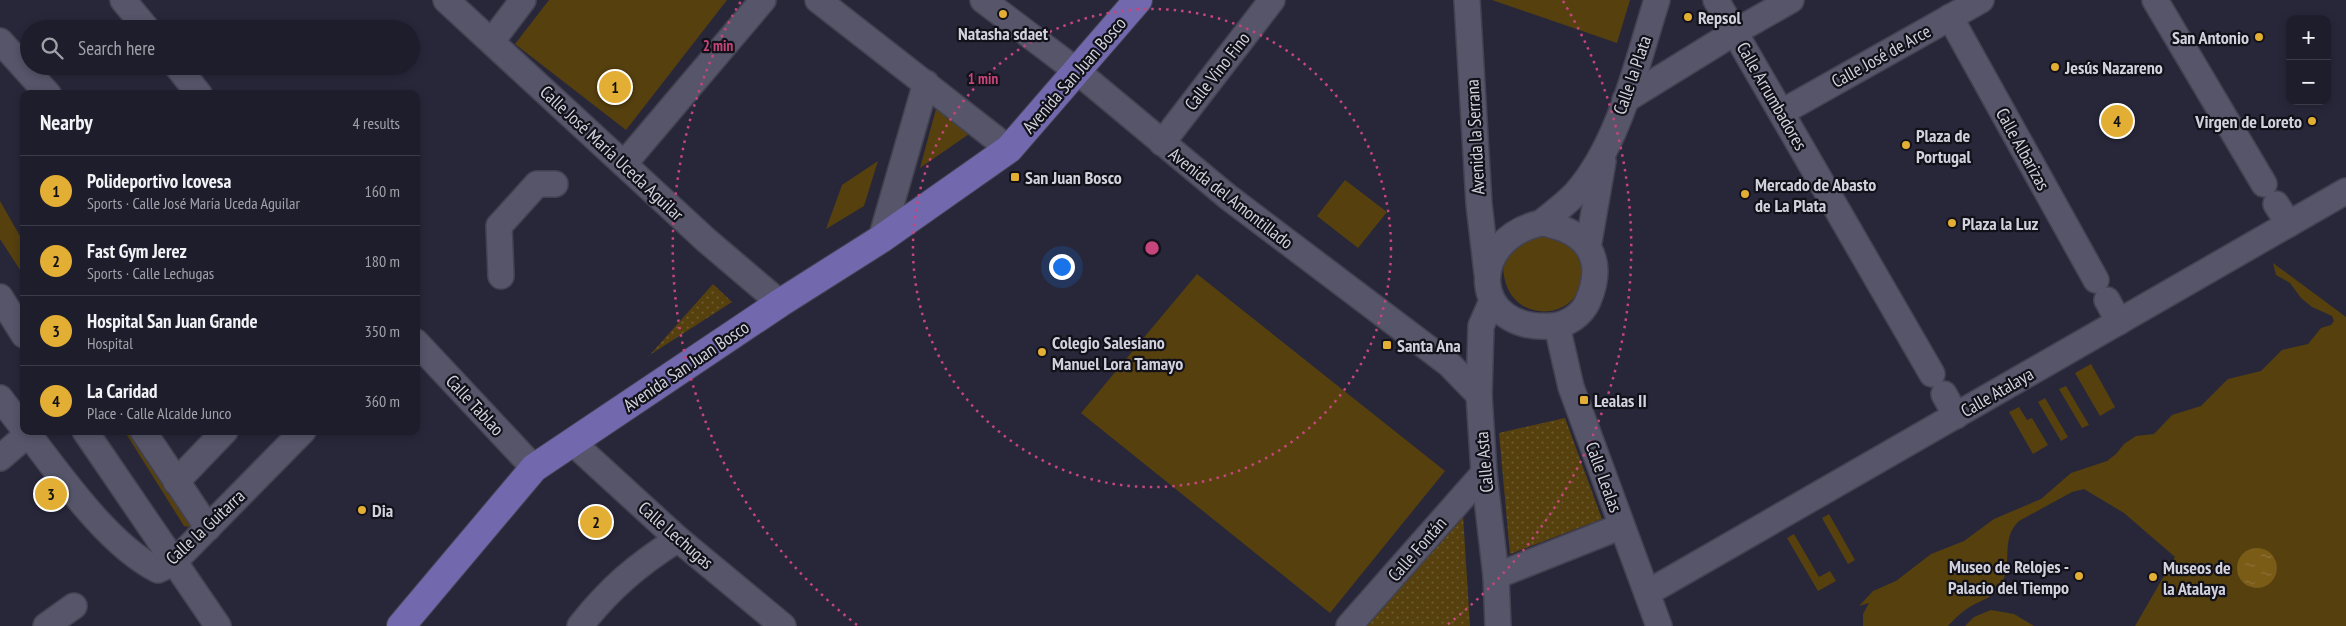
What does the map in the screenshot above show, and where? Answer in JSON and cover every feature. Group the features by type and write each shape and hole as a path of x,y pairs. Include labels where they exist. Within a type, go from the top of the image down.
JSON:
{"main road":[{"name":"Avenida San Juan Bosco","path":"401,626 534,468 780,303 881,239 1009,149 1078,72 1138,0"}],"street":[{"path":"123,0 140,20"},
{"name":"Calle José María Uceda Aguilar","path":"446,0 706,240 780,303"},
{"path":"492,41 523,0"},
{"path":"624,164 763,0"},
{"name":"Avenida San Juan Bosco","path":"818,0 1009,149"},
{"name":"Avenida del Amontillado","path":"984,0 1078,72 1162,143 1286,242 1449,364 1479,395"},
{"name":"Calle Vino Fino","path":"1162,143 1272,0"},
{"name":"Avenida la Serrana","path":"1467,0 1478,204 1487,273"},
{"name":"Calle la Plata","path":"1541,223 1576,193 1604,149 1625,100 1657,0"},
{"name":"Calle Arrumbadores","path":"1716,0 1956,416"},
{"path":"1625,100 1791,0"},
{"name":"Calle José de Arce","path":"1782,112 1981,0"},
{"path":"2155,0 2276,204"},
{"name":"Calle Albarizas","path":"1950,17 2107,301"},
{"path":"0,41 20,63"},
{"path":"1640,53 1653,68 1675,69"},
{"path":"31,75 44,90"},
{"path":"184,75 196,90"},
{"path":"881,239 926,84"},
{"name":"Calle la Plata","path":"1588,247 1604,149"},
{"path":"501,276 499,226 537,184 555,184"},
{"name":"Calle Atalaya","path":"1647,593 1956,416 2107,301 2276,204 2346,191"},
{"path":"1541,223 1570,230 1588,247 1593,259 1594,275 1587,303 1569,322 1557,326 1539,327 1520,324 1512,320 1492,301 1487,273 1494,255 1504,242 1516,232 1541,223"},
{"path":"0,297 20,329"},
{"name":"Calle Asta","path":"1492,301 1481,326 1479,395 1484,473 1496,576 1498,626"},
{"name":"Calle Lealas","path":"1557,326 1571,387 1659,626"},
{"name":"Calle Tablao","path":"420,346 534,468"},
{"name":"Calle la Guitarra","path":"2,405 20,424"},
{"path":"0,458 22,435"},
{"name":"Calle la Guitarra","path":"29,435 67,486 127,550 142,562 158,570 173,563 299,435"},
{"path":"88,435 173,563 218,626"},
{"path":"146,435 208,528"},
{"path":"176,482 221,435"},
{"name":"Calle Lechugas","path":"572,442 678,539 782,626"},
{"name":"Calle Fontán","path":"1349,626 1484,473"},
{"path":"1496,576 1622,526"},
{"path":"580,626 604,596 646,559 678,539"},
{"path":"46,626 74,606"}],"shaded area":[{"path":"549,0 727,0 626,130 515,44"},
{"path":"1492,0 1630,0 1617,43"},
{"path":"936,109 969,134 920,168"},
{"path":"878,161 864,206 826,229 842,185"},
{"path":"1345,180 1387,212 1358,248 1317,216"},
{"path":"0,201 20,236 20,270 0,239"},
{"path":"1546,233 1567,244 1577,253 1583,266 1583,275 1579,291 1570,302 1558,309 1545,312 1531,310 1519,303 1510,292 1503,268 1507,254 1514,245"},
{"path":"2273,263 2346,317 2346,626 2135,626 2175,557 2124,513 2084,489 2072,492 2019,521 2010,535 2007,567 2002,583 1997,591 1957,616 1948,626 1863,626 1863,614 1869,603 1859,606 1873,591 1896,581 1931,554 1964,541 1994,519 2041,499 2071,473 2107,461 2124,444 2136,436 2154,434 2172,415 2201,406 2228,379 2261,371 2282,350 2308,344 2321,328 2331,325 2334,321 2332,316 2312,307 2301,298 2290,283 2276,275","holes":["2274,557 2277,570 2272,581 2263,587 2249,587"]},
{"path":"1197,274 1445,471 1330,613 1081,413"},
{"path":"713,284 732,302 650,354"},
{"path":"2091,364 2115,407 2100,416 2075,373"},
{"path":"2066,386 2089,425 2082,428 2059,389"},
{"path":"2045,398 2068,437 2061,441 2038,402"},
{"path":"2019,407 2027,420 2032,418 2048,445 2033,454 2009,412"},
{"path":"1565,418 1602,519 1510,554 1499,433"},
{"path":"127,435 135,435 194,528 184,526"},
{"path":"1829,514 1855,560 1848,564 1822,518"},
{"path":"1463,515 1470,626 1363,626"},
{"path":"1794,534 1819,577 1830,571 1836,581 1818,591 1787,538"},
{"path":"1991,610 2014,614 2034,626 1965,626 1974,617"}],"water":[{"path":"2261,548 2268,551 2274,557 2277,568 2276,576 2268,585 2261,588 2253,588 2246,585 2238,576 2237,564 2240,557 2249,549"}],"place":[{"name":"Natasha sdaet","path":"1003,14"},
{"name":"Repsol","path":"1688,17"},
{"name":"San Antonio","path":"2259,37"},
{"name":"Jesús Nazareno","path":"2055,67"},
{"name":"Polideportivo Icovesa","path":"615,87"},
{"name":"La Caridad","path":"2117,121"},
{"name":"Virgen de Loreto","path":"2312,121"},
{"name":"Plaza de Portugal","path":"1906,145"},
{"name":"San Juan Bosco","path":"1015,177"},
{"name":"Mercado de Abasto de La Plata","path":"1745,194"},
{"name":"Plaza la Luz","path":"1952,223"},
{"name":"Santa Ana","path":"1387,345"},
{"name":"Colegio Salesiano Manuel Lora Tamayo","path":"1042,352"},
{"name":"Lealas II","path":"1584,400"},
{"name":"Hospital San Juan Grande","path":"51,494"},
{"name":"Dia","path":"362,510"},
{"name":"Fast Gym Jerez","path":"596,522"},
{"name":"Museo de Relojes - Palacio del Tiempo","path":"2079,576"},
{"name":"Museos de la Atalaya","path":"2153,577"}]}
